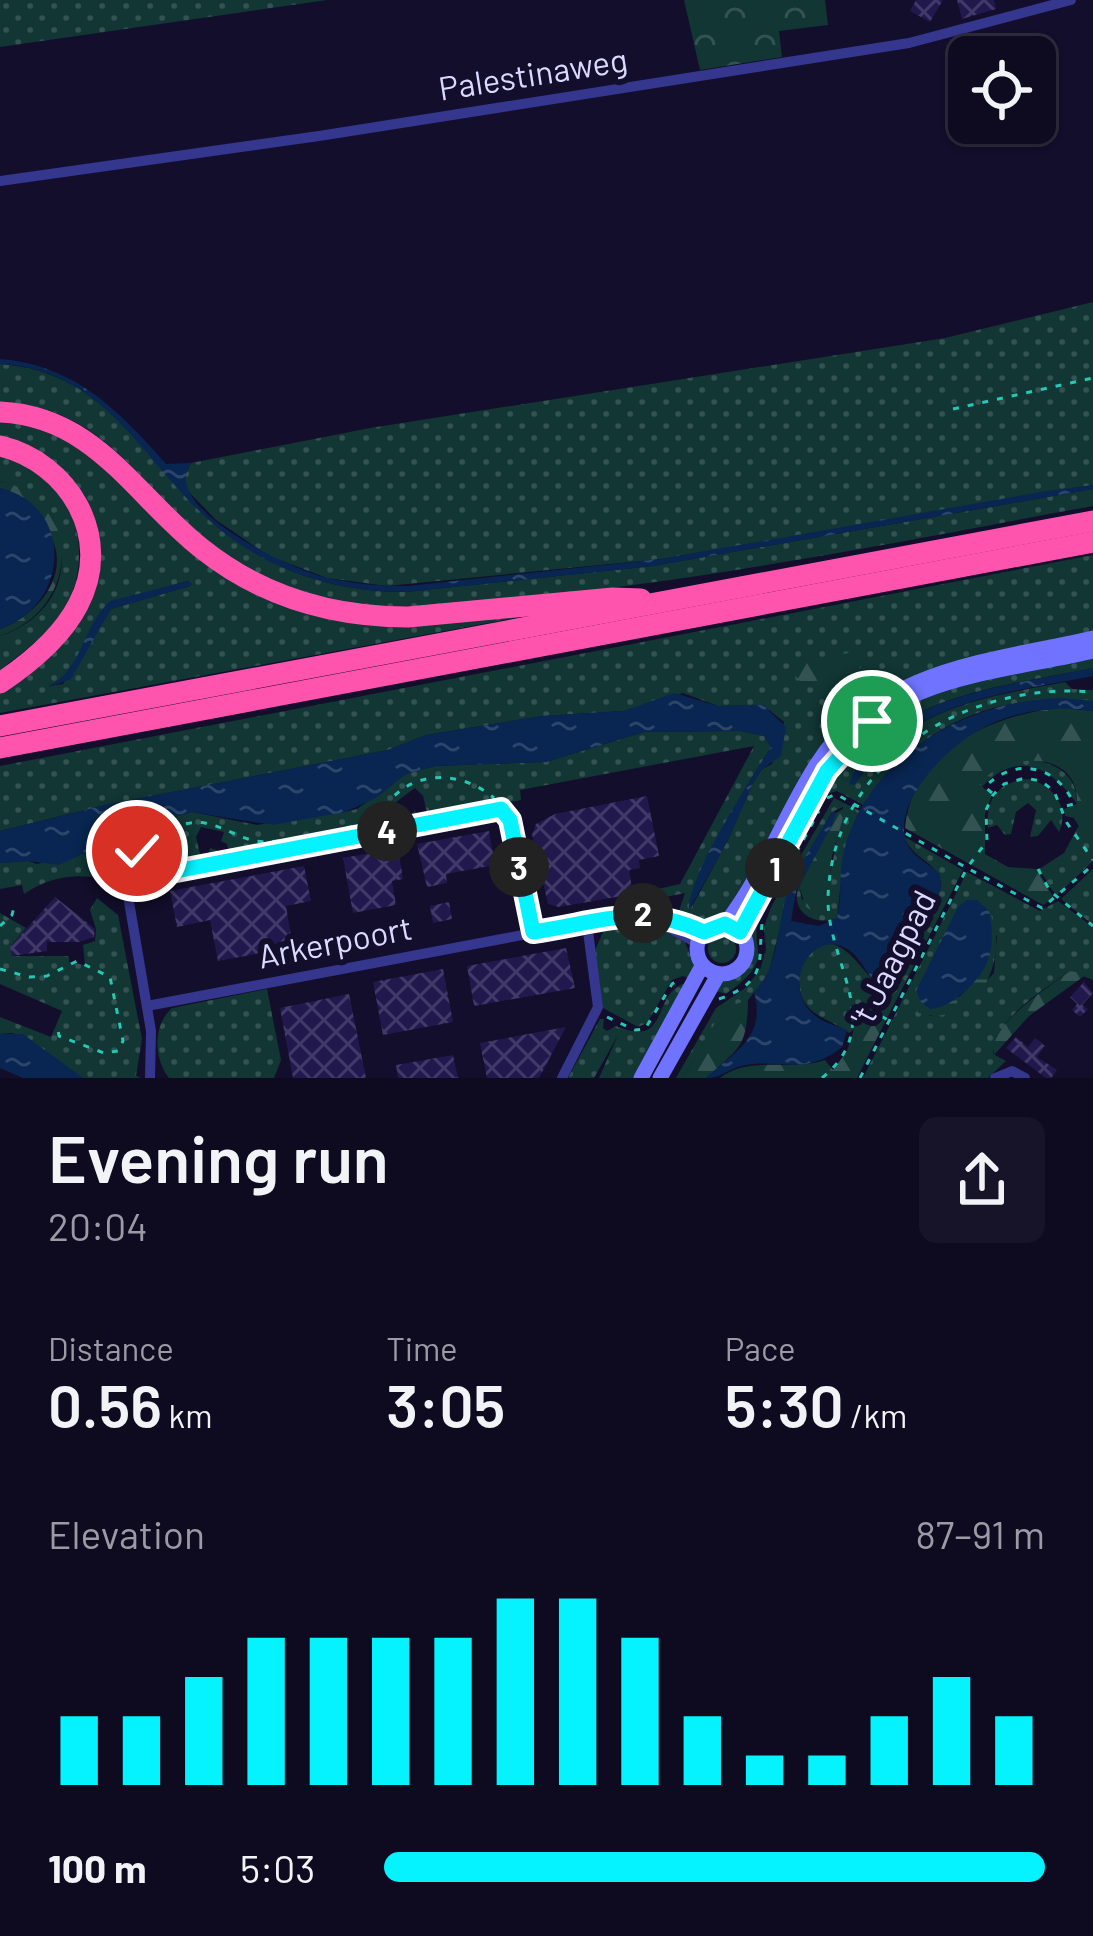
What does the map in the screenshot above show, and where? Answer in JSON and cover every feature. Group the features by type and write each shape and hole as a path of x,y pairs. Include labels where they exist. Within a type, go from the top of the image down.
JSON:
{"highway":[{"path":"0,412 51,421 85,438 203,550 262,587 318,608 408,617 613,598 681,601"},
{"path":"0,446 30,456 62,480 86,523 91,555 81,601 65,625 0,683"},
{"path":"0,726 1093,520"},
{"path":"0,748 1093,542"}],"main road":[{"path":"733,928 817,764 864,711 929,676 1093,638"},
{"path":"660,1078 707,991 700,937 733,928 827,771 872,721 910,697 942,685 1093,651"},
{"path":"702,966 727,975 742,965 748,948 733,928"},
{"path":"641,1078 718,975"}],"street":[{"name":"Palestinaweg","path":"0,181 909,43 1071,0"},
{"path":"150,1078 152,1045 127,890 134,879 501,809 510,820 533,932"},
{"name":"Arkerpoort","path":"147,1006 639,913 673,917 700,937"},
{"path":"562,1078 597,1012 587,925"},
{"path":"995,1078 1012,1071 1025,1078"}],"path":[{"path":"953,409 1093,377"},
{"path":"822,1078 841,1058 854,1023 828,899 835,857 854,803 889,757 946,718 992,701 1070,690 1093,692"},
{"path":"993,794 985,787 998,775 1031,768 1054,777 1066,789 1074,804 1063,807"},
{"path":"134,879 140,849 186,824 211,824 250,839 271,841 366,822 406,787 441,777 480,787 501,809"},
{"path":"788,869 826,799 836,794 967,868 988,841 986,810 993,794 1010,781 1034,779 1054,791 1067,823 1093,863 1057,899"},
{"name":"'t Jaagpad","path":"860,1078 967,868 1039,908 1057,899"},
{"path":"1038,869 1057,899 1093,926"},
{"path":"0,926 12,915 15,903"},
{"path":"597,1012 640,1031 649,1026 676,980 707,991 742,987 763,956 765,913"},
{"path":"0,969 47,976 77,961 110,977 124,1041 118,1051 104,1053 59,1036 57,1024"},
{"path":"854,1023 870,1012 889,1020"}],"green space":[{"path":"0,0 327,0 0,47"},
{"path":"684,0 825,0 828,25 779,31 782,57 700,70"},
{"path":"1093,302 1093,485 661,559 387,586 327,578 269,556 216,520 186,489 183,479 191,463 370,428 945,338"},
{"path":"0,364 35,370 90,396 196,507 241,545 292,571 377,591 406,592 653,566 1093,489 1093,506 662,581 436,605 354,604 301,593 257,574 204,538 129,463 86,428 33,406 0,402"},
{"path":"0,417 49,425 296,606 548,612 0,713 0,688 74,620 86,512 0,441","holes":["188,581 190,586 111,609 63,684 49,686 69,670 110,602"]},
{"path":"0,456 35,471 63,499 72,517 79,556 77,575 62,612 0,670 0,636 39,613 60,578 62,558 48,519 21,492 0,481"},
{"path":"0,481 27,492 47,509 58,531 62,556 58,580 46,603 27,622 0,636 0,629 24,616 45,595 57,556 45,528 10,491 0,488"},
{"path":"1093,555 1093,634 901,683 733,907 713,919 693,920 678,914 685,893 661,898 658,889 680,884 754,746 520,790 521,800 412,822 414,810 420,817 427,813 423,796 415,788 396,802 402,808 402,824 230,856 227,844 221,841 224,832 201,827 196,837 200,854 208,855 210,848 217,850 219,858 138,870 115,882 68,877 24,894 22,885 0,889 0,863 37,864 86,853 133,839 165,820 192,812 257,825 357,809 406,774 435,766 546,762 644,732 741,731 764,736 771,747 714,846 690,910 753,783 772,764 784,722 763,705 718,706 683,693 624,711 542,716 426,735 388,750 105,805 0,831 0,766"},
{"path":"866,649 856,673 836,687 812,688 793,672 795,665"},
{"path":"1093,655 1093,668 954,699 920,712 891,731 868,755 854,785 898,738 948,711 1065,682 1072,689 1093,690 1093,701 1024,702 962,719 910,753 865,806 837,791 826,794 761,912 757,962 726,994 712,990 748,968 751,923 785,854 823,786 872,728 902,706 938,690"},
{"path":"1062,708 1093,711 1093,827 1079,827 1074,818 1065,816 1064,809 1077,804 1075,786 1054,765 1022,761 1006,765 979,784 992,795 985,814 985,854 1008,867 1037,869 1054,898 1043,905 905,828 923,777 961,741 1010,718"},
{"path":"1017,759 1039,761 1066,774 1077,804 1058,782 1035,768 1010,768 982,787 978,784 992,770"},
{"path":"1029,779 1058,799 1059,832 1051,820 1038,836 1030,837 1036,810 1028,803 1016,812 1011,834 1005,835 997,825 988,828 996,793 1010,783"},
{"path":"834,798 862,812 844,851 837,918 820,920 806,915 797,895 799,886 802,900 827,891 843,807 832,812 792,881 768,975 748,1000 710,1032 682,1078 676,1078 716,1008 744,989 760,970 771,907"},
{"path":"846,807 832,856 827,907 820,915 806,907 799,886 836,813"},
{"path":"1078,827 1093,827 1093,861 1056,896 1039,869 1064,853"},
{"path":"905,837 963,870 886,1020 873,1015 849,1033 807,1005 799,971 811,953 823,945 834,945 884,990 941,889 933,867"},
{"path":"1093,869 1093,925 1061,899"},
{"path":"967,872 1040,911 1058,901 1093,927 1093,980 1070,971 1022,1006 996,1041 993,1054 1006,1061 988,1078 863,1078","holes":["997,935 994,973 959,1009 929,1016"]},
{"path":"97,898 118,915 142,1039 136,1076 141,1078 83,1078 13,1033 0,1034 0,1017 51,1037 62,1011 0,984 0,913 26,928 10,947 12,956 69,956 69,962 85,965 83,945 95,941 90,910"},
{"path":"989,911 996,948 985,985 958,1011 919,1013 912,1005 916,991 918,996 959,997 977,978 990,948"},
{"path":"630,920 656,925 685,942 694,965 693,980 683,976 672,980 647,1023 638,1027 603,1008 595,950 604,930"},
{"path":"722,935 732,939 736,949 732,959 722,963 712,959 708,949 712,939"},
{"path":"1070,971 1087,974 1029,1016 994,1055 994,1043 1009,1020"},
{"path":"685,983 634,1078 599,1078 618,1035 594,1078 568,1078 600,1019 607,1031 616,1026 645,1031 653,1026 674,989"},
{"path":"267,989 281,1060 274,1078 169,1078 157,1042 161,1023 172,1008"},
{"path":"748,1000 746,1028 734,1052 706,1078 682,1078 724,1008"},
{"path":"873,1015 886,1020 857,1078 720,1078 744,1067 825,1060 833,1070 847,1051 855,1026"}],"water":[{"path":"0,359 51,370 73,381 112,409 166,464 191,463 186,480 193,498 232,533 307,571 355,583 408,586 661,559 1046,491 1093,485 1093,489 653,566 406,592 353,588 301,575 253,552 209,520 94,399 67,382 0,364"},
{"path":"0,488 24,498 41,514 51,534 54,556 51,579 40,599 23,617 0,629"},
{"path":"189,581 190,586 111,609 71,679 47,688 68,671 110,601"},
{"path":"1093,668 1093,676 992,696 930,718 902,735 854,785 849,784 865,754 889,731 919,713 989,689"},
{"path":"674,693 718,706 763,705 786,727 781,756 762,769 753,783 689,910 709,852 771,747 764,736 741,731 644,732 546,762 435,766 406,774 376,798 345,812 272,825 192,812 59,865 0,863 0,831 105,805 388,750 426,735 542,716 624,711"},
{"path":"1026,701 1093,701 1093,711 1043,710 997,721 957,745 913,796 905,819 907,843 940,874 941,889 893,986 880,988 854,954 835,945 822,946 803,965 800,993 820,1019 847,1030 842,1047 815,1062 741,1066 706,1078 752,1032 757,1008 754,992 774,956 790,886 832,812 836,812 833,823 796,892 791,921 819,926 837,918 843,854 855,819 898,762 957,722"},
{"path":"977,900 989,911 990,955 964,992 930,1009 916,991 958,907"},
{"path":"0,1034 23,1034 83,1078 23,1078 0,1068"}],"building":[{"path":"916,0 943,0 930,22 910,11"},
{"path":"957,0 994,0 996,9 962,19"},
{"path":"647,796 659,856 639,860 640,868 629,870 633,894 559,907 548,904 532,834 536,824 555,814"},
{"path":"489,831 495,865 446,874 447,883 427,887 417,844"},
{"path":"398,848 403,879 392,881 396,905 353,913 343,858"},
{"path":"304,866 311,901 286,906 293,947 218,961 210,920 177,927 170,891"},
{"path":"55,897 95,929 94,937 47,942 47,951 12,956 10,947"},
{"path":"449,902 452,919 433,923 430,906"},
{"path":"566,948 575,988 474,1006 467,966"},
{"path":"443,969 453,1022 383,1035 373,982"},
{"path":"1084,982 1093,993 1082,1005 1088,1009 1080,1017 1072,1010 1077,1004 1070,997"},
{"path":"349,994 366,1078 293,1078 280,1008"},
{"path":"566,1027 539,1078 487,1078 480,1043"},
{"path":"1016,1037 1028,1047 1035,1038 1045,1046 1037,1057 1057,1070 1051,1078 1006,1048"},
{"path":"453,1055 458,1078 398,1078 396,1065"}],"route":[{"path":"137,851 134,879 501,809 510,820 533,932 639,913 673,917 704,932 725,924 740,932 827,771 872,721"}]}
